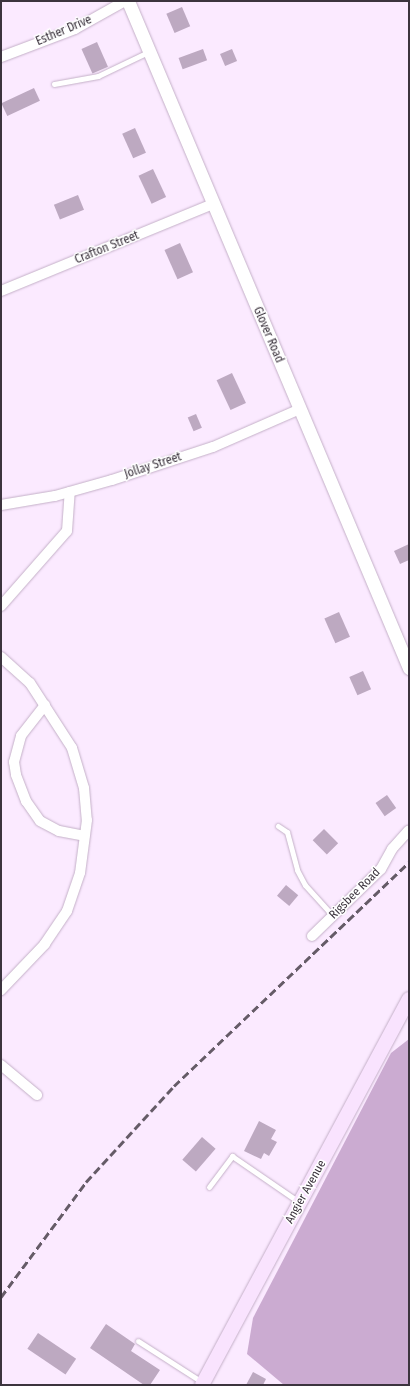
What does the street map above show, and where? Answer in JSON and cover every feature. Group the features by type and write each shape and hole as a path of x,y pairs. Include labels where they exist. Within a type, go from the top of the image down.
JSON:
{"main road":[{"name":"Angier Avenue","path":"202,1384 409,999"}],"street":[{"name":"Esther Drive","path":"1,57 75,29 125,1"},
{"name":"Glover Road","path":"128,1 409,668"},
{"name":"Crafton Street","path":"1,291 213,204"},
{"name":"Jollay Street","path":"1,505 70,492 213,447 300,409"},
{"path":"1,606 68,531 70,492"},
{"path":"1,657 19,672 45,705 72,748 81,775 86,804 85,836 80,872 61,922 1,990"},
{"path":"45,705 21,736 14,762 16,775 26,801 40,821 60,831 85,836"},
{"name":"Rigsbee Road","path":"312,936 381,869 392,849 409,830"},
{"path":"1,1065 36,1095"}],"lane":[{"path":"54,84 98,76 149,51"},
{"path":"278,826 287,832 297,870 305,885 333,916"},
{"path":"209,1187 232,1156 300,1203"},
{"path":"138,1341 202,1384"}],"shaded area":[{"path":"409,1039 409,1385 284,1385 247,1354 253,1318 391,1053"}],"building":[{"path":"182,7 190,26 175,33 166,14"},
{"path":"97,42 108,67 92,74 81,49"},
{"path":"203,49 207,60 183,69 179,58"},
{"path":"232,49 237,61 225,66 220,54"},
{"path":"34,88 40,101 7,116 1,103"},
{"path":"135,128 146,153 133,158 122,134"},
{"path":"153,169 166,197 152,204 138,176"},
{"path":"78,195 84,210 60,220 54,205"},
{"path":"180,243 193,272 177,279 164,250"},
{"path":"232,373 246,403 231,410 217,380"},
{"path":"196,414 202,428 194,431 188,418"},
{"path":"409,544 409,560 400,564 394,551"},
{"path":"339,612 350,637 335,643 324,619"},
{"path":"363,671 371,689 357,695 349,677"},
{"path":"387,795 396,808 385,816 376,803"},
{"path":"324,829 338,843 327,854 313,840"},
{"path":"286,885 298,895 289,906 277,896"},
{"path":"259,1121 276,1130 271,1139 277,1142 269,1156 264,1153 261,1159 244,1151"},
{"path":"202,1137 216,1149 196,1171 182,1160"},
{"path":"106,1324 135,1344 131,1351 160,1370 150,1385 144,1385 90,1348"},
{"path":"38,1333 76,1359 66,1374 27,1349"},
{"path":"253,1372 266,1379 263,1385 246,1385"}],"railway":[{"path":"1,1297 86,1182 174,1086 409,862"}]}
